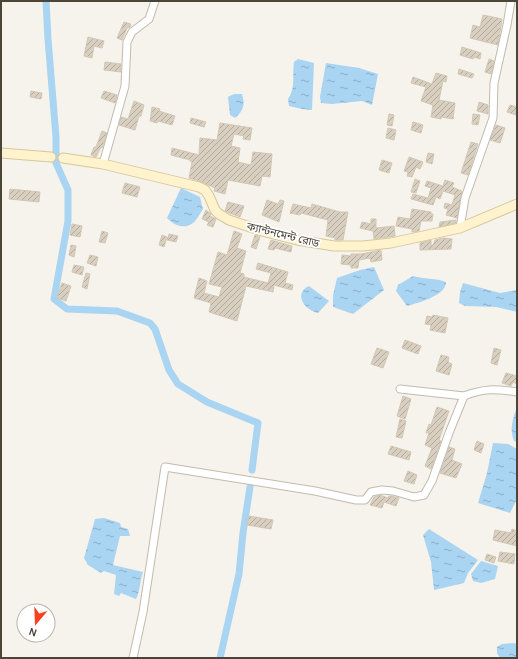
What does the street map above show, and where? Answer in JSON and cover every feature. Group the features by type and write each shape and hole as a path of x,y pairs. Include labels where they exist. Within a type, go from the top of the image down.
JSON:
{"main road":[{"path":"1,153 51,157"},
{"name":"ক্যান্টনমেন্ট রোড","path":"63,158 103,164 199,187 205,190 210,196 215,210 228,220 262,231 316,244 363,246 391,243 460,228 517,204"}],"street":[{"path":"103,164 126,86 128,42 132,32 149,19 155,1"},
{"path":"460,228 465,198 493,118 494,83 508,24 511,1"},
{"path":"400,389 464,396 476,391 495,389 517,392"},
{"path":"133,658 144,612 165,467 315,491 356,500 365,500 371,492 382,490 393,491 414,497 424,495 432,481 464,396"}],"water":[{"path":"298,59 314,63 312,110 289,106 288,99 293,86 294,62"},
{"path":"326,63 359,68 378,74 372,105 362,101 332,104 321,103 320,97"},
{"path":"234,94 242,94 243,101 242,110 235,118 230,115 228,97"},
{"path":"181,188 200,197 203,209 194,222 186,226 176,225 167,218"},
{"path":"374,267 384,290 353,314 333,307 333,295 337,278"},
{"path":"413,276 446,282 445,287 436,295 424,301 407,306 396,291 398,285"},
{"path":"463,283 500,293 517,290 517,312 496,307 465,306 459,303"},
{"path":"309,286 329,301 318,313 313,312 305,306 301,298 304,289"},
{"path":"517,407 517,442 514,441 512,428"},
{"path":"493,443 508,444 517,449 517,499 510,513 478,503 487,473"},
{"path":"104,518 120,523 121,527 128,529 130,536 120,536 113,565 143,572 136,599 121,593 119,596 114,594 116,575 104,571 101,573 88,565 84,558 95,519"},
{"path":"429,529 478,560 468,573 464,583 434,590 431,562 423,535"},
{"path":"481,561 498,566 495,579 481,583 473,581 471,574"},
{"path":"502,644 517,644 517,658 500,658 497,653 497,647"}],"building":[{"path":"483,15 502,19 498,45 470,38 473,25 480,27"},
{"path":"124,22 131,24 130,27 127,28 122,40 117,38"},
{"path":"88,37 104,41 102,48 94,46 92,58 84,56"},
{"path":"462,47 481,53 480,59 474,57 473,59 460,55"},
{"path":"489,59 494,61 491,74 485,72"},
{"path":"105,62 121,64 121,72 104,70"},
{"path":"459,69 474,74 472,78 458,74"},
{"path":"436,73 447,76 446,82 443,81 439,100 455,103 453,119 431,117 433,105 421,101 426,87 411,83 413,77 432,84"},
{"path":"31,91 42,93 41,99 30,97"},
{"path":"104,91 117,95 115,103 101,98"},
{"path":"134,101 144,105 135,130 119,125 121,117 128,119"},
{"path":"479,102 488,105 488,114 477,111"},
{"path":"510,105 517,107 516,115 507,112"},
{"path":"152,107 175,116 172,125 158,121 157,123 150,121"},
{"path":"389,114 394,115 392,126 387,125"},
{"path":"473,114 480,115 478,125 472,124"},
{"path":"191,118 206,122 204,127 190,123"},
{"path":"413,122 423,125 421,133 411,130"},
{"path":"220,123 252,128 250,140 243,139 244,136 234,134 231,146 240,148 238,162 251,165 253,152 272,154 270,177 262,176 260,186 228,180 225,194 214,191 215,188 189,178 192,162 190,160 171,155 172,148 199,155 200,138 217,140"},
{"path":"496,125 505,128 500,143 490,140"},
{"path":"388,128 396,130 394,140 386,138"},
{"path":"102,131 107,133 102,148 101,147 96,157 91,155 94,147 96,147"},
{"path":"471,142 478,144 468,175 461,173"},
{"path":"428,153 434,154 432,164 426,162"},
{"path":"409,157 423,162 420,169 416,167 412,177 407,176 408,172 404,171"},
{"path":"382,160 392,163 389,173 379,170"},
{"path":"415,179 420,181 416,193 411,192"},
{"path":"445,180 454,183 452,187 462,191 457,218 446,215 448,209 444,208 445,203 452,205 455,195 443,191 440,199 436,197 433,205 411,199 413,194 428,198 431,188 425,186 427,181 443,186"},
{"path":"125,183 140,187 137,197 122,193"},
{"path":"10,189 40,192 39,202 9,199"},
{"path":"267,200 278,204 280,200 284,201 279,222 262,215"},
{"path":"228,202 244,206 240,217 225,211"},
{"path":"293,204 311,208 312,204 340,212 348,212 343,240 335,240 335,238 326,236 328,220 301,213 300,215 290,213"},
{"path":"412,209 431,212 431,214 433,214 432,221 421,221 419,231 412,232 412,229 396,226 398,217 410,219"},
{"path":"206,210 211,214 210,216 216,219 213,227 207,225 209,222 202,219"},
{"path":"371,219 376,219 376,228 394,226 395,236 374,239 373,231 360,228 362,222 371,224"},
{"path":"456,220 456,223 439,227 440,222"},
{"path":"72,224 82,226 80,237 70,235"},
{"path":"102,231 108,233 105,243 99,242"},
{"path":"234,231 242,234 237,248 246,251 240,273 244,274 244,277 268,283 271,273 256,269 258,263 288,272 285,283 293,285 292,290 274,285 273,292 246,286 237,321 209,312 211,303 194,298 199,278 207,281 204,293 219,297 222,287 209,284 218,252 227,255"},
{"path":"169,234 178,236 176,242 167,240"},
{"path":"162,235 167,237 164,247 159,245"},
{"path":"255,235 260,237 256,249 251,247"},
{"path":"443,238 452,239 451,249 420,250 420,243 431,240 431,245 433,245 435,240"},
{"path":"271,240 292,246 291,252 275,248 274,250 268,249"},
{"path":"71,245 76,246 74,257 69,255"},
{"path":"381,250 382,260 371,262 370,258 359,260 358,268 351,268 351,265 341,264 342,255 351,256 351,254 361,254"},
{"path":"90,255 98,257 96,266 87,263"},
{"path":"74,265 84,267 82,275 72,272"},
{"path":"86,273 90,274 87,289 82,287"},
{"path":"62,283 71,286 66,301 57,298"},
{"path":"433,315 448,318 445,333 430,330 431,325 425,324 427,316 432,317"},
{"path":"405,340 421,346 418,354 402,348"},
{"path":"377,348 389,352 383,368 371,364"},
{"path":"494,348 501,350 497,365 491,363"},
{"path":"441,355 449,357 448,362 452,364 449,375 436,371"},
{"path":"506,373 517,376 517,384 513,382 511,386 502,383"},
{"path":"403,396 411,399 405,419 397,416"},
{"path":"437,407 449,411 439,440 441,441 431,469 425,466 432,448 425,445 429,433 426,433 429,424 431,425"},
{"path":"400,419 406,421 402,438 396,437"},
{"path":"477,441 484,444 481,453 474,450"},
{"path":"391,446 411,452 409,460 388,454"},
{"path":"449,447 455,449 452,460 462,464 456,478 440,473"},
{"path":"408,471 417,475 414,484 404,481"},
{"path":"380,495 388,498 391,496 399,498 396,506 384,502 382,508 370,505 374,497"},
{"path":"249,516 273,520 271,529 247,525"},
{"path":"512,529 517,531 517,546 493,540 495,530 511,533"},
{"path":"500,552 515,554 514,564 498,561"},
{"path":"487,554 496,557 494,563 485,560"}],"waterway":[{"path":"46,1 56,137 56,163 68,190 68,221 54,299 67,309 117,311 150,323 155,329 169,370 178,384 207,402 258,423 252,470"},
{"path":"220,658 239,574 250,487"}]}
